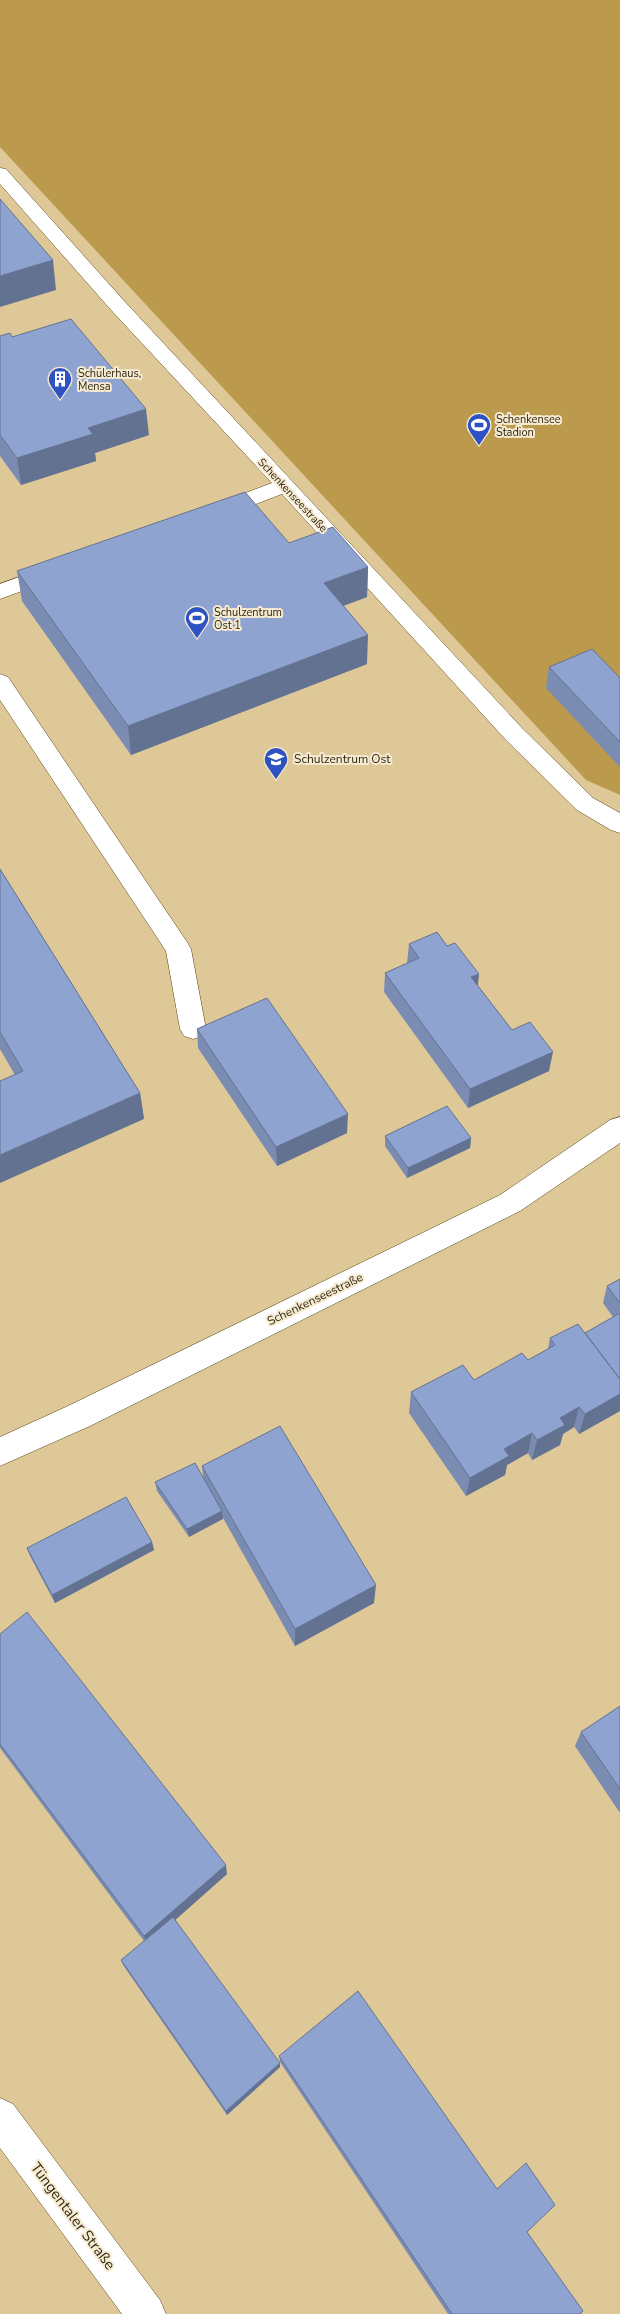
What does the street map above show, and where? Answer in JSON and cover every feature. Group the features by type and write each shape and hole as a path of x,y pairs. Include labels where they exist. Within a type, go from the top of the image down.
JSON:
{"street":[{"name":"Schenkenseestraße","path":"0,173 284,486 443,655 514,734 585,804 620,824"},
{"path":"193,520 284,486"},
{"path":"0,592 73,565"},
{"path":"0,682 178,949 193,1029"},
{"name":"Schenkenseestraße","path":"0,1452 79,1416 510,1202 620,1128"},
{"name":"Tüngentaler Straße","path":"0,2117 146,2314"}],"shaded area":[{"path":"0,0 620,0 620,795 586,780 0,147"}],"building":[{"path":"0,199 53,260 0,276"},
{"name":"Schülerhaus, Mensa","path":"71,319 146,409 88,428 93,434 17,458 0,435 0,336 10,333 12,337"},
{"name":"Schulzentrum Ost 1","path":"245,492 289,543 333,527 368,567 324,583 368,635 128,726 17,571"},
{"path":"592,649 620,678 620,742 549,667"},
{"path":"0,869 140,1093 0,1155 0,1081 23,1071 0,1032"},
{"path":"437,932 447,946 455,943 479,974 471,977 512,1030 530,1022 553,1052 470,1089 385,973 419,958 409,944"},
{"path":"267,998 348,1114 276,1147 197,1029"},
{"path":"447,1106 471,1138 408,1168 385,1136"},
{"path":"620,1279 620,1303 607,1286"},
{"path":"620,1313 620,1379 585,1333"},
{"path":"578,1324 620,1379 620,1394 585,1414 579,1407 560,1418 565,1425 537,1440 532,1433 504,1449 509,1456 470,1478 411,1392 463,1365 474,1380 522,1353 528,1360 555,1345 550,1338"},
{"path":"280,1426 376,1585 295,1629 202,1466"},
{"path":"195,1463 222,1511 187,1529 155,1482"},
{"path":"126,1497 152,1542 52,1595 27,1548"},
{"path":"27,1612 226,1865 144,1936 0,1744 0,1634"},
{"path":"620,1706 620,1789 581,1732"},
{"path":"173,1917 280,2063 226,2111 121,1960"},
{"path":"358,1991 497,2189 526,2163 555,2205 527,2232 583,2311 580,2314 452,2314 279,2056"}],"place":[{"name":"Schülerhaus, Mensa","path":"60,400"},
{"name":"Schenkensee Stadion","path":"479,446"},
{"name":"Schulzentrum Ost 1","path":"197,639"},
{"name":"Schulzentrum Ost","path":"276,780"}]}
